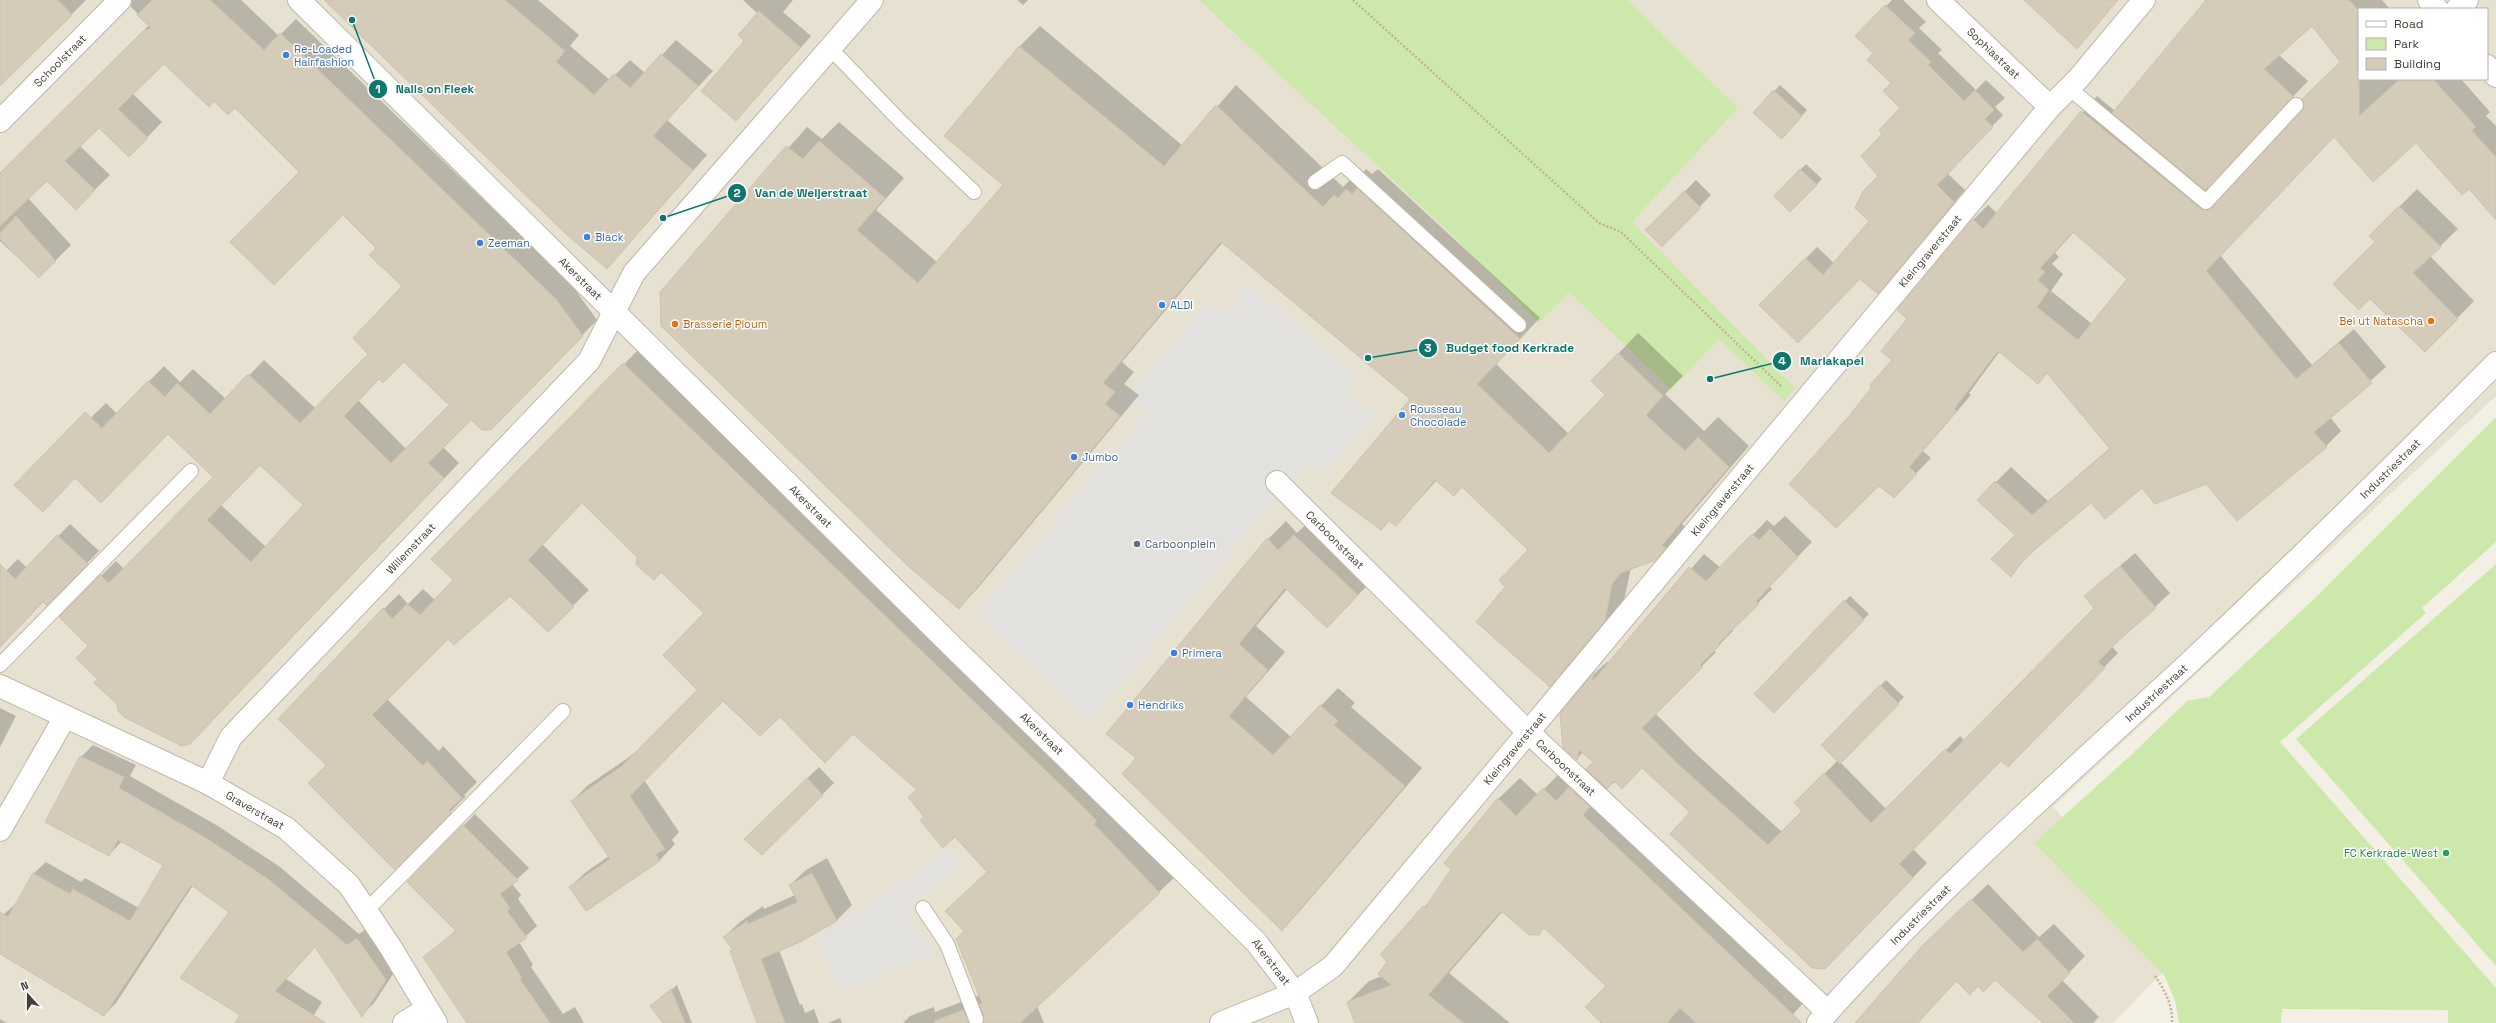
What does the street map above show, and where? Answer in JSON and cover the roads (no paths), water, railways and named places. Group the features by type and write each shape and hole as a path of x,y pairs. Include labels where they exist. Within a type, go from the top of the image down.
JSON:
{"street":[{"name":"Schoolstraat","path":"0,121 120,0"},
{"name":"Akerstraat","path":"299,0 615,313 1256,942 1295,993 1307,1023"},
{"name":"Willemstraat","path":"208,784 231,737 589,361 615,313 634,273 872,0"},
{"name":"Sophiastraat","path":"1938,0 2050,107"},
{"name":"Kleingraverstraat","path":"1221,1023 1295,993 1333,966 2050,107 2069,88 2144,0"},
{"path":"2429,0 2436,8"},
{"path":"2458,8 2467,0"},
{"path":"2488,67 2496,76"},
{"name":"Industriestraat","path":"1823,1017 1875,960 1966,868 2297,561 2496,363"},
{"name":"Carboonstraat","path":"1277,482 1528,732 1823,1017"},
{"name":"Graverstraat","path":"0,686 208,784 286,828 349,885 432,1016"},
{"path":"0,830 65,717"},
{"path":"404,1023 432,1016"}],"lane":[{"path":"830,48 901,122 974,192"},
{"path":"2069,88 2206,202 2296,106"},
{"path":"1315,182 1342,163 1519,325"},
{"path":"0,666 191,471"},
{"path":"366,911 562,711"},
{"path":"923,908 947,944 976,1019"}],"place":[{"name":"Nails on Fleek","path":"352,20"},
{"name":"Re-Loaded Hairfashion","path":"286,55"},
{"name":"Van de Weijerstraat","path":"663,218"},
{"name":"Black","path":"587,237"},
{"name":"Zeeman","path":"480,243"},
{"name":"ALDI","path":"1162,305"},
{"name":"Bei ut Natascha","path":"2431,321"},
{"name":"Brasserie Ploum","path":"675,324"},
{"name":"Budget food Kerkrade","path":"1368,358"},
{"name":"Mariakapel","path":"1710,379"},
{"name":"Rousseau Chocolade","path":"1402,415"},
{"name":"Jumbo","path":"1074,457"},
{"name":"Carboonplein","path":"1137,544"},
{"name":"Primera","path":"1174,653"},
{"name":"Hendriks","path":"1130,705"},
{"name":"FC Kerkrade-West","path":"2446,853"}]}
